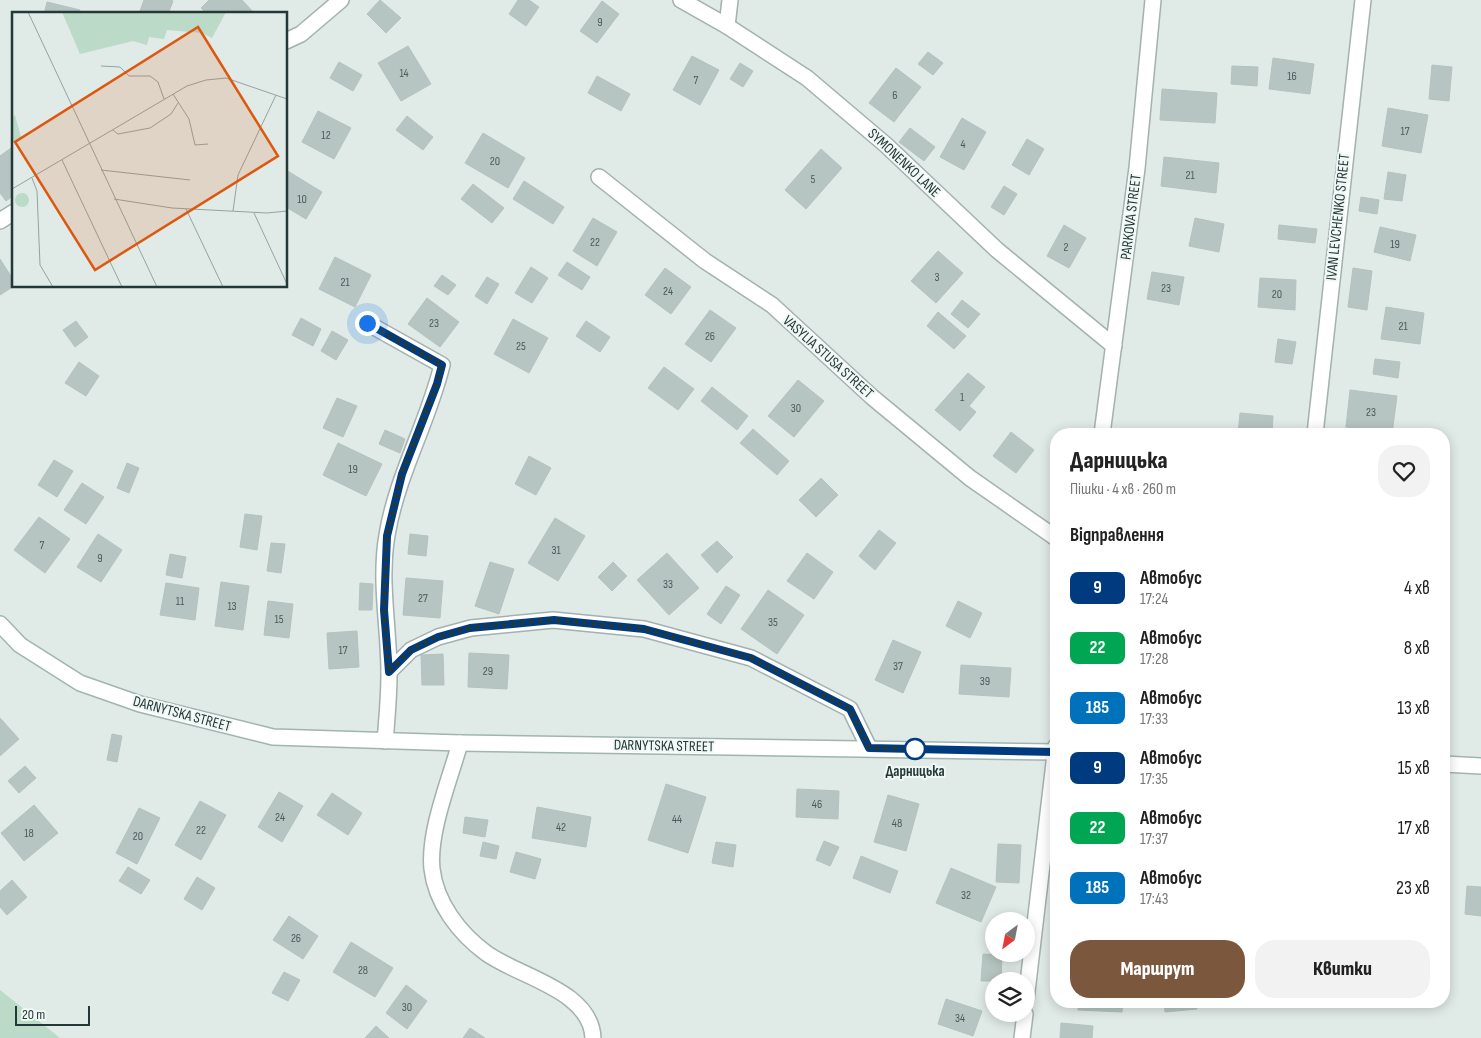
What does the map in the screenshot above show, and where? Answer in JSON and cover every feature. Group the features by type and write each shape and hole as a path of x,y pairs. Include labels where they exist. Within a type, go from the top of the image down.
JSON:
{"street":[{"path":"288,40 301,34 342,0"},
{"name":"SYMONENKO LANE","path":"681,0 727,26 807,78 886,145 997,250 1114,346"},
{"path":"727,26 730,0"},
{"name":"PARKOVA STREET","path":"1103,428 1137,168 1153,0"},
{"name":"IVAN LEVCHENKO STREET","path":"1317,428 1363,0"},
{"name":"VASYLIA STUSA STREET","path":"599,177 705,261 772,305 872,397 970,478 1050,534"},
{"path":"0,221 12,213"},
{"path":"367,323 442,365 437,384 402,474 387,536 384,610 389,672 385,741"},
{"path":"389,672 411,650 438,637 470,628 554,620 644,629 751,658 850,709 869,748"},
{"name":"DARNYTSKA STREET","path":"0,624 20,645 80,683 140,704 273,737 460,743 1050,750"},
{"path":"460,743 436,828 432,868 438,894 456,928 487,954 525,973 580,1005 593,1024 594,1038"},
{"path":"1450,764 1481,766"},
{"path":"1029,972 1050,800"},
{"path":"1022,1038 1024,1022"}],"green space":[{"path":"0,990 60,1038 0,1038"}],"building":[{"path":"144,0 173,1 169,12 140,11"},
{"path":"209,0 242,0 253,12 205,12 201,8"},
{"path":"380,0 401,18 386,33 367,14"},
{"path":"518,0 529,0 539,7 526,26 509,14"},
{"path":"602,1 619,14 597,43 580,31"},
{"path":"47,2 80,10 80,12 44,12"},
{"path":"408,46 431,84 401,101 378,63"},
{"path":"928,52 943,63 933,75 918,64"},
{"path":"692,56 719,70 700,105 673,90"},
{"path":"1273,58 1314,64 1310,94 1269,89"},
{"path":"339,62 362,75 353,91 330,78"},
{"path":"740,63 753,71 743,87 730,79"},
{"path":"1432,65 1452,67 1449,101 1429,99"},
{"path":"1232,66 1258,67 1257,86 1231,84"},
{"path":"896,68 921,87 894,122 869,103"},
{"path":"597,76 630,94 621,111 588,93"},
{"path":"1162,89 1217,93 1215,123 1160,120"},
{"path":"1388,108 1428,115 1421,153 1382,146"},
{"path":"318,111 351,128 334,159 302,142"},
{"path":"407,116 433,137 423,150 396,130"},
{"path":"962,118 986,132 964,170 940,157"},
{"path":"910,128 935,147 924,161 899,142"},
{"path":"483,133 525,158 508,188 465,163"},
{"path":"1027,139 1044,149 1029,175 1012,165"},
{"path":"12,149 12,196 6,201 0,193 0,156"},
{"path":"821,149 842,168 806,209 785,190"},
{"path":"1164,157 1219,163 1216,193 1161,186"},
{"path":"288,171 322,192 306,219 288,208"},
{"path":"1388,172 1406,175 1402,201 1384,199"},
{"path":"524,181 564,207 553,224 513,199"},
{"path":"473,184 504,208 492,223 461,199"},
{"path":"1004,186 1017,194 1004,215 991,207"},
{"path":"1361,197 1379,200 1377,214 1359,211"},
{"path":"593,218 617,232 597,266 573,251"},
{"path":"1195,218 1224,224 1219,252 1189,246"},
{"path":"1064,225 1086,238 1069,268 1047,256"},
{"path":"1279,225 1317,229 1315,243 1278,239"},
{"path":"1380,227 1416,235 1410,261 1374,252"},
{"path":"938,251 963,273 936,303 911,281"},
{"path":"335,257 371,275 355,307 319,289"},
{"path":"0,259 12,278 12,287 0,295"},
{"path":"567,262 590,277 582,290 558,275"},
{"path":"531,267 548,278 532,303 515,293"},
{"path":"665,268 691,287 671,314 645,295"},
{"path":"1353,268 1372,271 1367,310 1348,307"},
{"path":"1152,272 1184,277 1179,305 1147,299"},
{"path":"442,275 456,285 448,295 434,286"},
{"path":"487,277 499,284 487,304 475,296"},
{"path":"1260,278 1296,280 1295,310 1258,307"},
{"path":"427,298 459,322 440,347 408,324"},
{"path":"962,300 980,314 968,328 951,314"},
{"path":"1386,307 1424,313 1420,344 1381,339"},
{"path":"710,310 736,328 711,362 685,344"},
{"path":"938,312 966,336 954,349 927,326"},
{"path":"301,318 321,329 313,346 292,335"},
{"path":"513,319 548,338 529,373 494,354"},
{"path":"76,321 88,337 75,347 63,330"},
{"path":"586,321 610,337 600,352 576,336"},
{"path":"332,331 348,340 336,360 321,351"},
{"path":"1278,339 1296,342 1292,364 1275,362"},
{"path":"1375,359 1400,362 1398,378 1373,374"},
{"path":"79,362 99,376 86,396 65,383"},
{"path":"664,367 694,389 678,410 648,388"},
{"path":"968,373 985,387 969,406 976,412 960,431 935,410"},
{"path":"798,380 824,401 794,437 768,416"},
{"path":"712,387 748,416 737,430 701,401"},
{"path":"1350,390 1397,396 1393,428 1346,427"},
{"path":"337,398 357,406 343,437 323,428"},
{"path":"1240,413 1273,416 1272,428 1239,428"},
{"path":"753,429 789,461 777,475 740,443"},
{"path":"385,430 405,439 400,453 379,444"},
{"path":"1011,432 1034,450 1016,473 993,456"},
{"path":"338,443 382,464 366,496 323,475"},
{"path":"529,456 551,468 536,495 515,484"},
{"path":"54,460 73,471 57,497 38,485"},
{"path":"127,463 139,468 129,493 117,488"},
{"path":"821,478 838,495 816,517 799,500"},
{"path":"82,483 104,497 86,524 64,510"},
{"path":"245,514 262,516 257,550 240,547"},
{"path":"39,517 70,539 45,573 14,550"},
{"path":"555,518 585,536 558,581 528,563"},
{"path":"879,530 896,543 875,570 859,556"},
{"path":"98,534 122,550 101,582 77,567"},
{"path":"410,534 428,536 426,556 408,554"},
{"path":"717,541 733,557 717,573 701,555"},
{"path":"271,543 285,544 281,573 267,571"},
{"path":"667,553 699,588 669,615 637,580"},
{"path":"807,553 833,572 814,599 787,581"},
{"path":"170,554 186,557 182,578 166,575"},
{"path":"490,562 514,569 499,614 475,606"},
{"path":"613,562 627,576 612,591 598,577"},
{"path":"406,578 443,581 440,618 403,615"},
{"path":"221,582 249,586 243,630 215,626"},
{"path":"166,583 199,588 195,620 160,615"},
{"path":"360,583 373,584 372,610 359,610"},
{"path":"726,586 740,595 721,624 707,614"},
{"path":"768,590 804,615 777,654 741,629"},
{"path":"268,601 293,604 289,638 264,635"},
{"path":"958,601 982,613 970,638 946,626"},
{"path":"357,631 359,667 329,669 327,633"},
{"path":"893,640 921,652 903,693 875,680"},
{"path":"469,653 509,655 507,689 468,687"},
{"path":"443,654 444,685 422,685 421,655"},
{"path":"961,665 1011,668 1009,697 959,694"},
{"path":"0,718 19,739 0,756"},
{"path":"112,734 122,736 117,762 107,760"},
{"path":"25,766 36,778 19,793 8,781"},
{"path":"666,784 706,797 688,853 648,840"},
{"path":"797,789 839,791 838,819 796,817"},
{"path":"279,792 303,806 282,842 258,827"},
{"path":"332,793 362,813 348,835 317,815"},
{"path":"888,795 919,804 906,851 874,842"},
{"path":"200,801 226,815 201,860 175,845"},
{"path":"34,805 58,833 24,861 1,833"},
{"path":"537,807 591,817 586,847 532,838"},
{"path":"139,808 160,818 137,864 116,853"},
{"path":"465,817 488,820 485,837 463,833"},
{"path":"824,841 839,847 830,866 816,860"},
{"path":"483,842 499,846 496,859 480,856"},
{"path":"716,842 736,845 733,867 712,863"},
{"path":"998,844 1021,845 1019,883 996,882"},
{"path":"516,852 541,859 535,879 510,872"},
{"path":"861,856 898,871 890,893 853,878"},
{"path":"128,867 150,880 141,894 119,881"},
{"path":"951,868 996,887 981,922 936,903"},
{"path":"197,877 215,888 202,910 184,899"},
{"path":"12,880 27,897 7,915 0,907 0,891"},
{"path":"1467,886 1481,887 1481,916 1465,914"},
{"path":"289,916 318,936 303,959 273,940"},
{"path":"351,942 393,968 375,997 333,972"},
{"path":"983,954 985,954 985,962 1002,962 1001,972 985,972 985,981 981,981"},
{"path":"284,972 300,980 288,1001 272,993"},
{"path":"406,985 427,1001 407,1029 386,1013"},
{"path":"946,999 982,1011 973,1036 938,1024"},
{"path":"1078,1008 1122,1008 1122,1012 1078,1010"},
{"path":"1165,1008 1197,1008 1197,1009 1165,1012"},
{"path":"1061,1023 1093,1026 1092,1038 1060,1038"},
{"path":"376,1026 389,1038 365,1038"},
{"path":"470,1028 485,1038 463,1038"}],"bus line":[{"name":"9","path":"367,323 442,365 437,384 402,474 387,536 384,610 389,672 411,650 438,637 470,628 554,620 644,629 751,658 850,709 869,748 1050,752"}],"place":[{"name":"Дарницька","path":"915,749"}],"route":[{"path":"367,323 442,365 437,384 402,474 387,536 384,610 389,672 411,650 438,637 470,628 554,620 644,629 751,658 850,709 869,748 915,749"}]}
